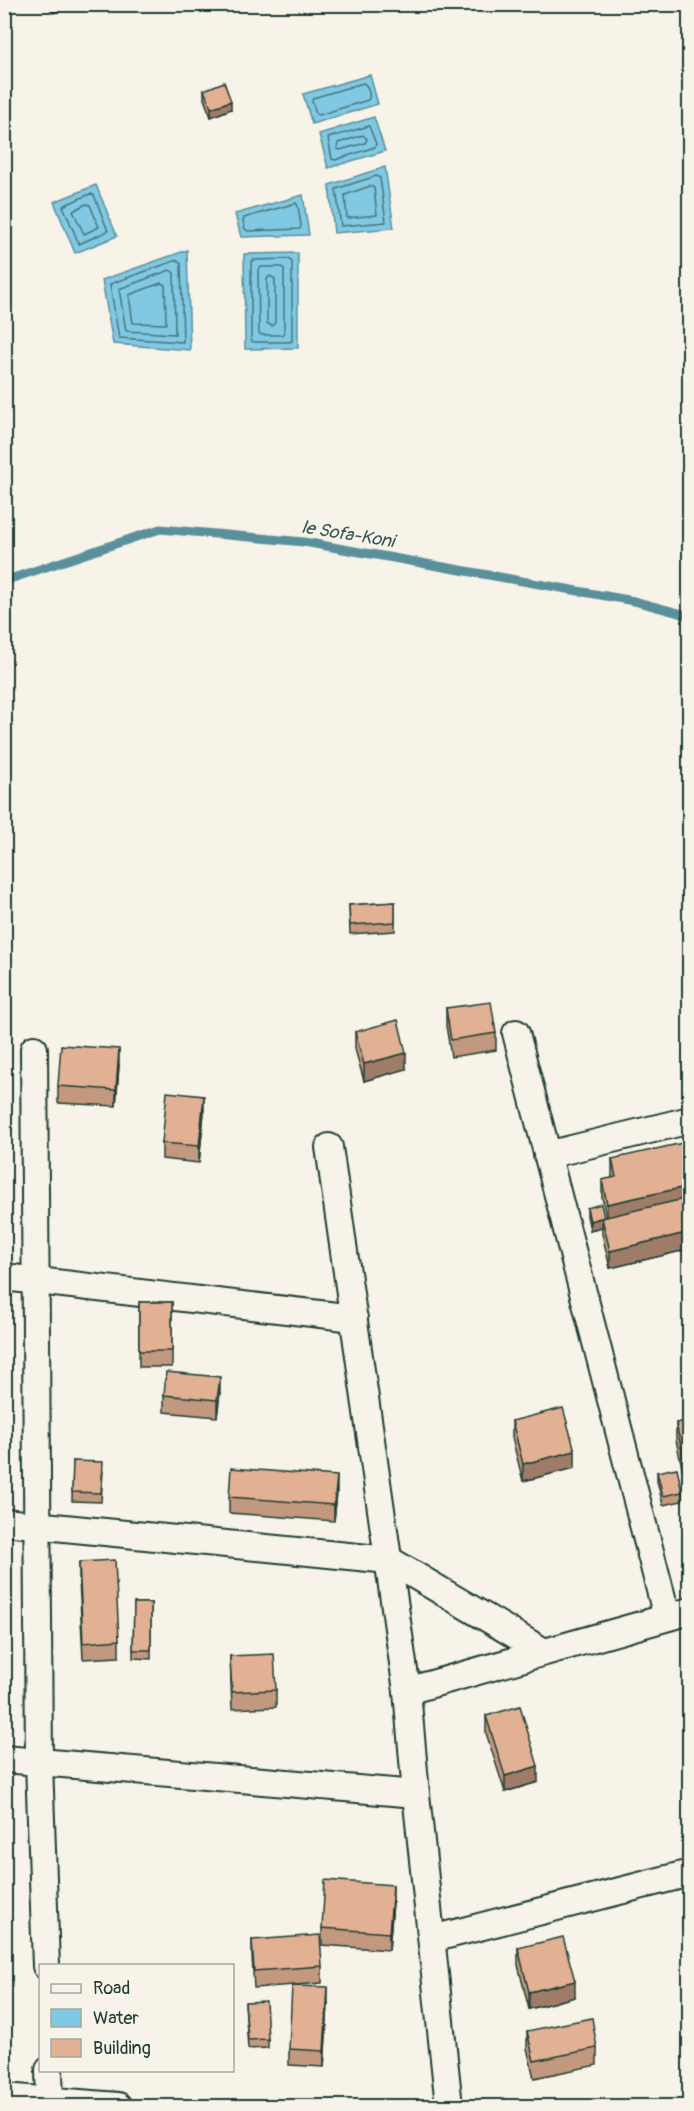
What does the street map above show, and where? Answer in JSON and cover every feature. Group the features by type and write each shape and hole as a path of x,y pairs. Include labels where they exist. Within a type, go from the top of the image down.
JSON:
{"street":[{"path":"407,1691 678,1614 547,1155 516,1033"},
{"path":"33,1049 39,1762 45,1964"},
{"path":"547,1155 690,1120"},
{"path":"330,1147 407,1691 449,2106"},
{"path":"4,1277 354,1318"},
{"path":"4,1522 389,1560 544,1652"},
{"path":"4,1759 416,1794"},
{"path":"432,1939 690,1873"},
{"path":"49,2072 50,2104"},
{"path":"4,2097 50,2104 118,2106"}],"water":[{"path":"370,75 378,104 312,124 303,94"},
{"path":"374,117 385,151 328,168 319,134"},
{"path":"385,167 394,228 334,233 329,185"},
{"path":"96,185 117,236 75,253 54,202"},
{"path":"303,195 309,235 241,237 235,214"},
{"path":"187,250 190,350 113,344 102,280"},
{"path":"298,253 298,348 245,349 244,254"}],"building":[{"path":"224,82 231,101 211,108 204,90"},
{"path":"395,902 395,922 350,925 349,905"},
{"path":"491,1002 496,1033 451,1040 446,1008"},
{"path":"398,1020 406,1053 364,1064 355,1032"},
{"path":"61,1045 119,1049 116,1090 58,1086"},
{"path":"167,1092 204,1096 199,1146 162,1143"},
{"path":"687,1142 690,1154 690,1186 607,1204 602,1180 616,1177 612,1159"},
{"path":"688,1198 690,1232 610,1251 602,1218"},
{"path":"601,1204 604,1217 590,1221 587,1208"},
{"path":"139,1302 172,1302 172,1351 139,1351"},
{"path":"166,1372 220,1377 217,1400 164,1395"},
{"path":"563,1408 575,1451 523,1464 512,1421"},
{"path":"690,1420 690,1469 686,1470 676,1423"},
{"path":"73,1461 103,1462 101,1493 72,1492"},
{"path":"231,1468 337,1476 334,1505 229,1497"},
{"path":"677,1468 682,1492 663,1496 657,1472"},
{"path":"115,1560 119,1640 83,1643 79,1562"},
{"path":"134,1603 151,1603 151,1650 133,1650"},
{"path":"274,1654 276,1690 232,1692 230,1656"},
{"path":"520,1706 538,1766 505,1776 486,1716"},
{"path":"4,1779 9,1780 5,1812 4,1812"},
{"path":"325,1880 393,1885 389,1933 322,1928"},
{"path":"320,1935 322,1966 254,1971 252,1940"},
{"path":"563,1937 575,1981 529,1992 518,1948"},
{"path":"292,1986 328,1987 324,2051 289,2049"},
{"path":"266,2001 268,2039 248,2040 245,2002"},
{"path":"592,2018 597,2048 534,2061 527,2031"}],"waterway":[{"name":"le Sofa-Koni","path":"4,581 160,529 304,542 634,601 690,616"}]}
